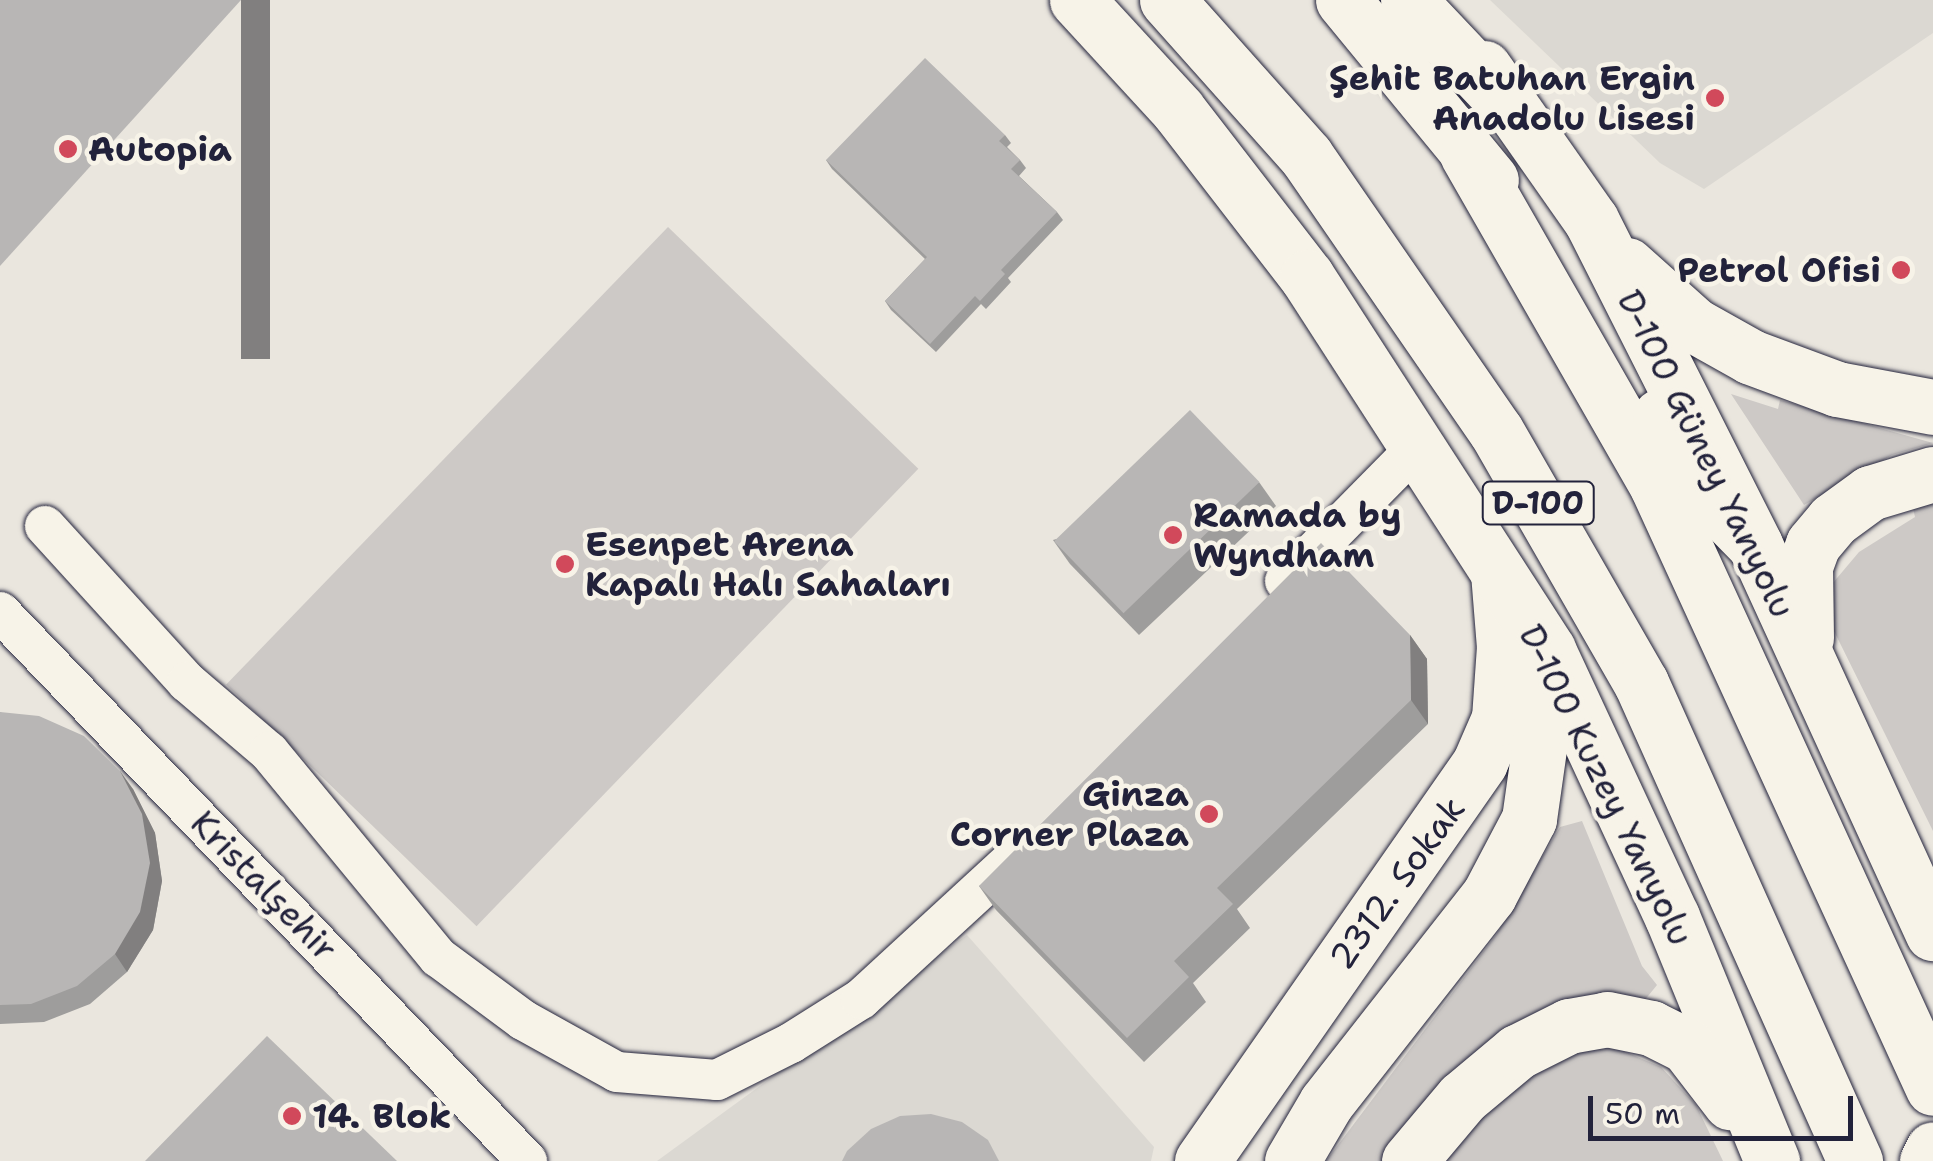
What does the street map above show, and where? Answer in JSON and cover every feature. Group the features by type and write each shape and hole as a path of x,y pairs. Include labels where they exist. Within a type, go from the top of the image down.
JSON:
{"main road":[{"name":"D-100 Kuzey Yanyolu","path":"1076,0 1178,110 1371,368 1548,650 1610,777 1772,1161"},
{"name":"D-100","path":"1166,0 1316,170 1496,431 1641,683 1710,824 1855,1161"},
{"name":"D-100","path":"1342,0 1467,154 1618,408 1933,1088"},
{"path":"1408,0 1511,109"},
{"name":"D-100 Güney Yanyolu","path":"1435,0 1591,220 1756,545 1933,933"},
{"path":"1467,154 1591,303 1705,494 1756,545"},
{"path":"1591,220 1659,297 1751,357 1837,390 1933,408"},
{"path":"1820,689 1803,606 1813,544 1833,520 1870,492 1933,474"},
{"path":"1292,1161 1326,1103 1488,895 1529,819 1543,721 1498,573"},
{"name":"2312. Sokak","path":"1202,1161 1480,762 1499,718 1504,647 1498,573"},
{"path":"1410,1161 1462,1098 1517,1052 1569,1026 1607,1020 1651,1028 1687,1046 1715,1076 1764,1161"},
{"path":"1927,1161 1933,1149"}],"street":[{"path":"1254,613 1419,445"},
{"path":"45,526 186,682 269,752 438,957 523,1020 617,1072 717,1080 791,1044 861,999 965,908 1048,824"},
{"name":"Kristalşehir","path":"0,612 527,1161"}],"shaded area":[{"name":"Şehit Batuhan Ergin Anadolu Lisesi","path":"1490,0 1933,0 1933,33 1704,189 1660,163"},
{"name":"Esenpet Arena Kapalı Halı Sahaları","path":"668,227 918,469 477,926 226,685"},
{"path":"1731,394 1778,409 1780,400 1933,443 1892,455 1804,505"},
{"path":"1933,500 1933,831 1832,627 1832,584 1859,552 1915,517 1912,504"},
{"path":"1582,821 1642,966 1657,985 1644,1001 1388,1161 1326,1161 1496,935 1560,827"},
{"path":"967,935 1154,1147 1151,1161 657,1161"},
{"path":"1614,1047 1661,1067 1696,1105 1723,1161 1439,1161 1517,1082 1572,1052"}],"building":[{"name":"Autopia","path":"0,0 241,0 0,266"},
{"path":"925,58 1005,135 999,141 1020,160 1011,169 1057,212 1001,270 1005,274 980,301 975,296 930,344 885,301 927,257 826,160"},
{"name":"Ramada by Wyndham","path":"1190,410 1259,482 1124,613 1054,541"},
{"name":"Ginza Corner Plaza","path":"1321,543 1410,635 1411,700 1217,888 1233,904 1174,961 1189,977 1127,1038 979,886"},
{"path":"0,712 39,716 84,736 120,771 142,814 150,863 140,912 115,954 77,986 31,1004 0,1005"},
{"path":"267,1036 397,1161 145,1161"},
{"path":"931,1114 962,1122 988,1140 999,1161 842,1161 847,1151 871,1129 900,1116"}],"place":[{"name":"Şehit Batuhan Ergin Anadolu Lisesi","path":"1715,98"},
{"name":"Autopia","path":"68,149"},
{"name":"Petrol Ofisi","path":"1901,270"},
{"name":"Ramada by Wyndham","path":"1173,535"},
{"name":"Esenpet Arena Kapalı Halı Sahaları","path":"565,564"},
{"name":"Ginza Corner Plaza","path":"1209,814"},
{"name":"14. Blok","path":"292,1116"}]}
